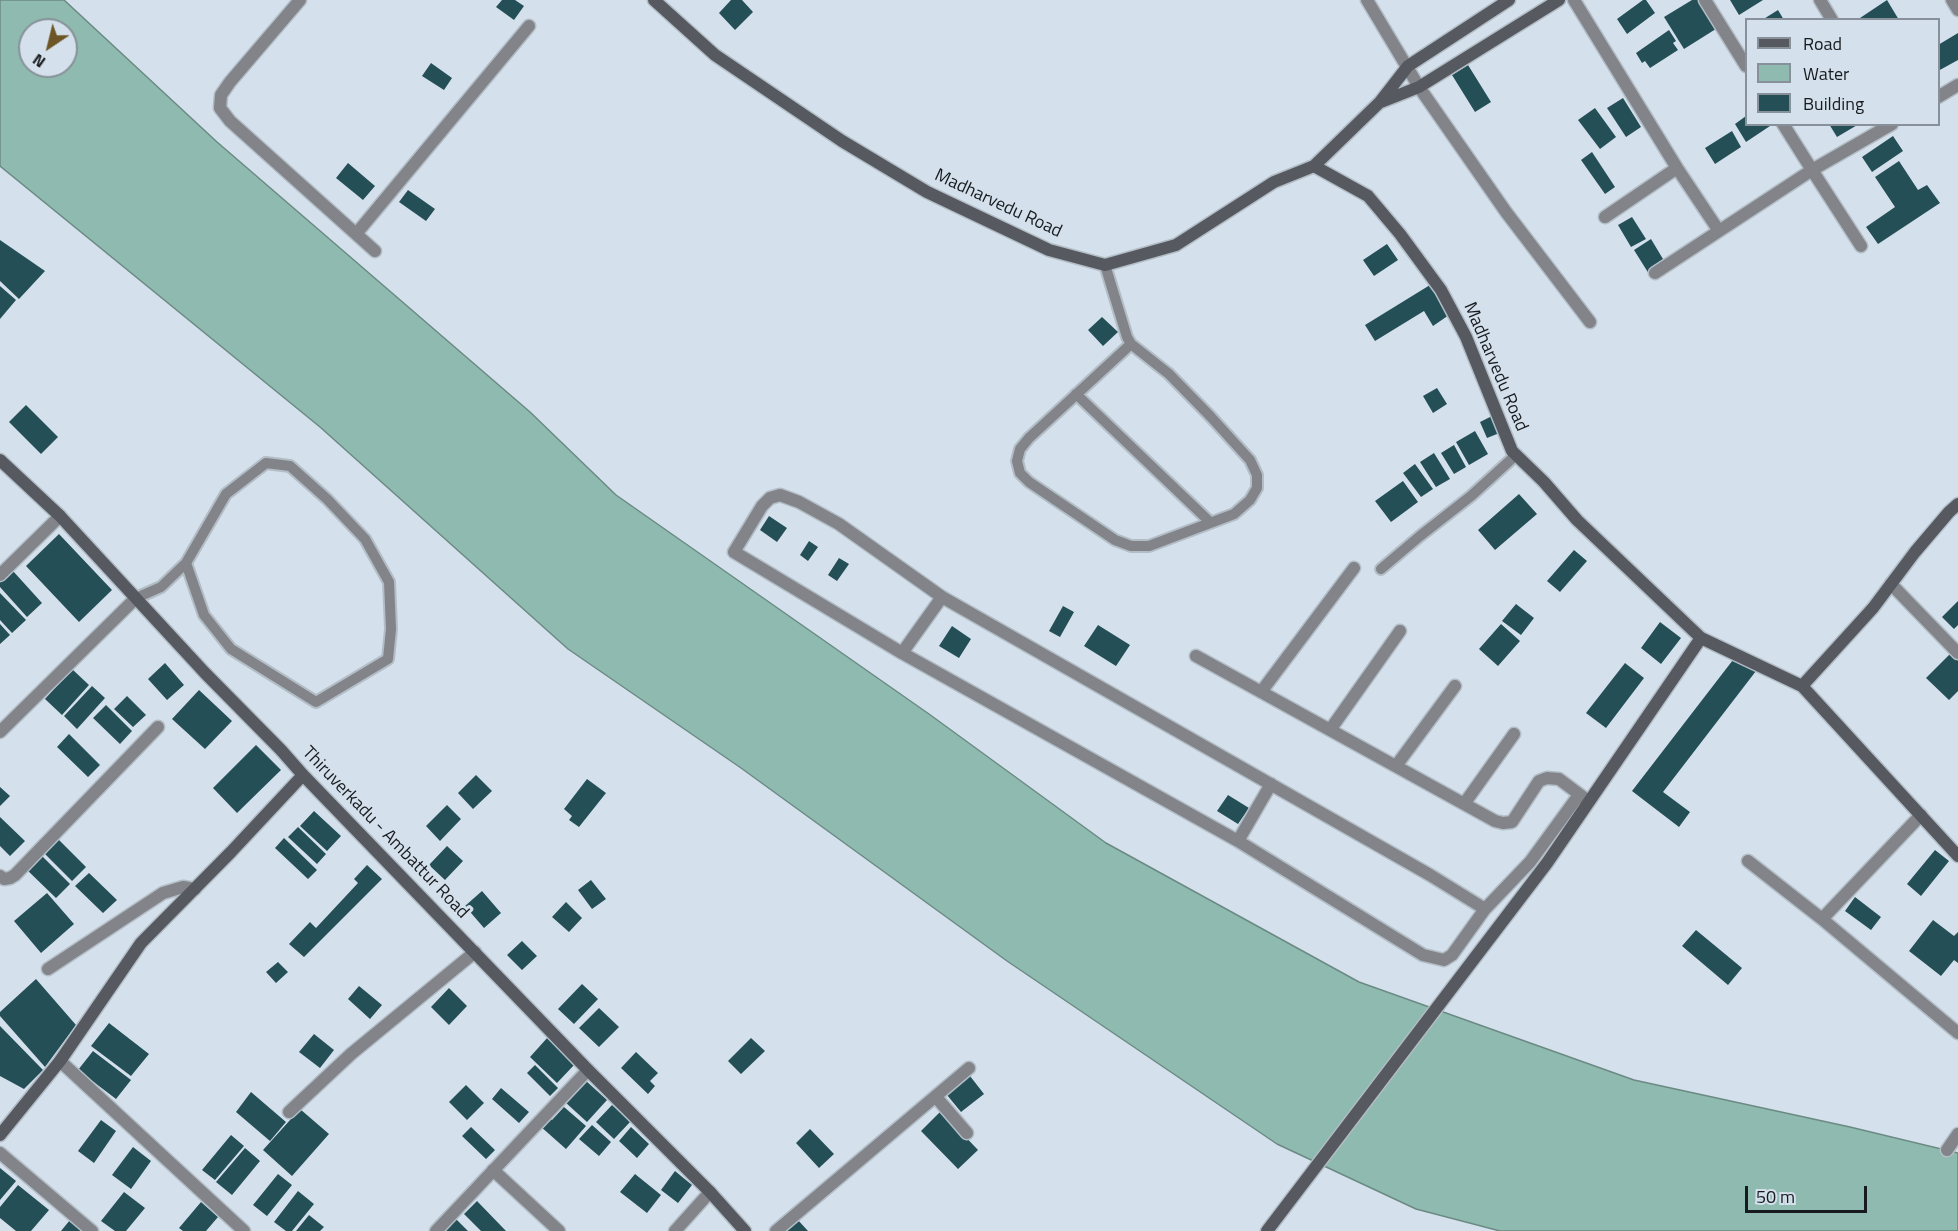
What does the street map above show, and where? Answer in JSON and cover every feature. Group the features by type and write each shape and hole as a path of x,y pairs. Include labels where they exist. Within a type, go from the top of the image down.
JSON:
{"street":[{"path":"300,0 230,82 221,95 220,108 230,121 375,252"},
{"name":"Madharvedu Road","path":"654,0 715,55 842,141 927,192 1049,250 1105,265"},
{"path":"1366,0 1419,87 1506,212 1590,322"},
{"path":"1105,265 1176,245 1274,182 1314,166 1380,102 1408,66 1509,0"},
{"path":"1380,102 1419,87 1559,0"},
{"path":"1574,0 1677,168 1719,231"},
{"path":"1705,0 1745,64"},
{"path":"1820,0 1831,18"},
{"path":"1952,0 1958,9"},
{"path":"356,234 529,26"},
{"path":"1940,96 1958,85"},
{"path":"1785,126 1861,246"},
{"path":"1655,273 1812,170 1889,126"},
{"name":"Madharvedu Road","path":"1314,166 1368,196 1400,234 1441,290 1466,337 1512,451 1544,482 1577,520 1701,638 1802,686"},
{"path":"1605,217 1677,168"},
{"name":"Thiruverkadu - Ambattur Road","path":"0,460 60,516 205,673 588,1070 710,1192 745,1231"},
{"path":"1485,909 1430,875 942,597 839,524 799,502 780,495 770,498 762,506 734,552 902,653 1238,841 1423,955 1444,960 1452,954 1485,909 1530,862 1576,799 1586,800"},
{"path":"1958,504 1915,552 1873,608 1802,686 1958,856"},
{"path":"0,575 60,516"},
{"path":"1261,692 1354,568"},
{"path":"1891,584 1958,653"},
{"path":"902,653 942,597"},
{"path":"0,732 136,598"},
{"path":"1330,730 1400,631"},
{"path":"1267,1231 1547,863 1586,800 1701,638"},
{"path":"1196,656 1495,821 1509,823 1517,817 1539,781 1547,778 1559,779 1586,800"},
{"path":"1395,766 1455,686"},
{"path":"1,879 15,875 158,727"},
{"path":"1464,804 1514,734"},
{"path":"0,1135 60,1061 141,943 303,775"},
{"path":"1238,841 1271,784"},
{"path":"1822,919 1921,815"},
{"path":"1748,861 1822,919 1958,1033"},
{"path":"48,969 163,893 183,887 195,889"},
{"path":"289,1112 351,1054 475,952"},
{"path":"60,1061 244,1231"},
{"path":"776,1231 969,1068"},
{"path":"436,1231 588,1070"},
{"path":"936,1097 967,1133"},
{"path":"1947,1150 1958,1134"},
{"path":"0,1153 92,1231"},
{"path":"493,1170 559,1231"},
{"path":"675,1231 710,1192"}],"lane":[{"path":"1105,265 1131,344 1169,374 1250,460 1257,475 1257,488 1250,500 1234,514 1149,546 1131,546 1115,540 1029,482 1020,473 1017,461 1020,449 1029,438 1131,344"},
{"path":"1076,394 1210,522"},
{"path":"1381,569 1471,496 1516,455"},
{"path":"136,598 161,587 186,563 226,495 266,463 290,466 327,499 365,539 388,582 391,629 388,659 316,702 231,649 204,615 186,563"}],"water":[{"path":"0,0 64,0 217,142 530,412 616,495 929,714 1106,843 1359,982 1634,1080 1958,1153 1958,1231 1500,1231 1416,1209 1277,1144 1007,961 741,768 568,649 320,427 0,166"}],"building":[{"path":"502,0 515,0 524,6 514,20 496,7"},
{"path":"731,0 742,0 753,12 735,30 719,13"},
{"path":"1646,0 1655,13 1627,34 1617,19"},
{"path":"1692,0 1702,0 1719,27 1684,49 1664,17"},
{"path":"1730,0 1763,0 1739,15"},
{"path":"1887,0 1898,18 1860,18"},
{"path":"1778,10 1783,18 1765,18"},
{"path":"1669,30 1676,41 1673,43 1678,50 1650,68 1645,61 1642,63 1636,53"},
{"path":"1958,33 1958,60 1940,70 1940,44"},
{"path":"431,63 452,78 444,90 422,76"},
{"path":"1468,65 1491,102 1475,112 1452,75"},
{"path":"1623,98 1641,127 1626,137 1607,108"},
{"path":"1595,108 1616,137 1600,149 1578,120"},
{"path":"1745,117 1745,126 1770,126 1746,142 1735,124"},
{"path":"1830,126 1856,126 1837,137"},
{"path":"1732,131 1741,147 1715,164 1705,148"},
{"path":"1893,136 1903,151 1872,172 1862,157"},
{"path":"1592,152 1615,187 1605,194 1581,160"},
{"path":"1899,161 1918,190 1927,185 1940,203 1878,244 1866,227 1895,207 1875,177"},
{"path":"348,163 375,186 363,200 336,178"},
{"path":"408,190 435,209 426,221 399,202"},
{"path":"1632,217 1646,239 1631,247 1618,225"},
{"path":"1651,239 1666,264 1649,274 1634,250"},
{"path":"0,240 45,271 19,299 0,281"},
{"path":"1387,244 1398,260 1374,276 1363,260"},
{"path":"1430,285 1449,315 1433,326 1424,311 1375,341 1365,325"},
{"path":"0,286 16,300 0,319"},
{"path":"1102,317 1118,332 1103,346 1088,330"},
{"path":"1437,388 1447,404 1433,413 1423,396"},
{"path":"26,405 58,437 41,454 9,422"},
{"path":"1494,415 1502,432 1487,438 1480,422"},
{"path":"1475,431 1488,454 1469,465 1456,442"},
{"path":"1454,445 1466,467 1454,474 1441,453"},
{"path":"1434,453 1450,479 1436,487 1420,462"},
{"path":"1415,464 1433,489 1421,497 1403,473"},
{"path":"1403,481 1418,502 1391,522 1375,501"},
{"path":"1519,494 1537,514 1495,550 1478,530"},
{"path":"769,516 787,528 777,542 760,530"},
{"path":"59,534 112,590 79,622 26,566"},
{"path":"809,541 818,547 808,561 800,555"},
{"path":"1574,550 1587,561 1560,592 1547,581"},
{"path":"839,558 849,564 837,581 828,575"},
{"path":"13,571 42,603 27,617 0,587 0,582"},
{"path":"0,593 26,620 12,633 0,620"},
{"path":"1958,601 1958,625 1954,629 1942,617"},
{"path":"1516,604 1534,618 1521,635 1502,621"},
{"path":"1063,606 1074,612 1060,637 1049,631"},
{"path":"1660,622 1681,638 1661,664 1641,648"},
{"path":"0,624 10,635 0,644"},
{"path":"1501,624 1520,641 1498,666 1479,649"},
{"path":"1098,625 1130,645 1116,666 1084,646"},
{"path":"952,626 971,639 959,658 939,646"},
{"path":"1951,653 1958,660 1958,691 1949,700 1926,678"},
{"path":"1736,656 1756,671 1663,792 1690,812 1679,827 1632,791"},
{"path":"165,663 184,685 167,700 148,679"},
{"path":"1625,663 1644,678 1606,728 1586,713"},
{"path":"72,669 89,685 62,715 45,699"},
{"path":"92,686 105,698 77,729 64,716"},
{"path":"199,690 232,721 205,749 172,719"},
{"path":"127,696 146,715 133,727 114,709"},
{"path":"106,705 132,731 120,744 93,718"},
{"path":"69,734 100,765 88,777 57,747"},
{"path":"256,745 281,770 237,813 213,788"},
{"path":"476,775 492,791 473,809 458,793"},
{"path":"587,779 606,793 579,827 569,820 572,816 564,809"},
{"path":"0,787 10,796 0,806"},
{"path":"1228,795 1249,808 1238,824 1217,811"},
{"path":"447,805 461,819 440,841 426,826"},
{"path":"314,811 341,836 327,851 300,826"},
{"path":"0,817 25,841 10,856 0,846"},
{"path":"298,827 326,854 317,864 288,837"},
{"path":"56,837 86,867 72,881 42,851"},
{"path":"284,838 317,870 308,879 275,848"},
{"path":"447,846 463,861 445,880 429,865"},
{"path":"1935,850 1949,861 1921,896 1907,884"},
{"path":"39,853 70,884 56,898 25,868"},
{"path":"367,865 382,879 304,957 289,944 310,922 316,928 358,883 354,879"},
{"path":"89,873 117,900 103,913 75,886"},
{"path":"591,880 606,899 592,909 578,890"},
{"path":"482,891 501,913 484,928 465,906"},
{"path":"47,893 74,924 41,953 14,921"},
{"path":"1855,897 1881,917 1871,930 1845,911"},
{"path":"566,902 582,918 569,932 552,917"},
{"path":"1933,920 1954,936 1958,932 1958,963 1954,960 1941,976 1909,951"},
{"path":"1696,930 1742,968 1728,985 1682,946"},
{"path":"522,941 537,956 522,970 507,955"},
{"path":"278,962 288,972 276,983 266,972"},
{"path":"36,979 76,1025 45,1067 0,1016 0,1012"},
{"path":"582,984 598,999 574,1024 558,1009"},
{"path":"359,986 382,1005 370,1019 348,999"},
{"path":"449,988 467,1006 449,1025 431,1007"},
{"path":"599,1008 619,1027 599,1047 579,1028"},
{"path":"109,1023 149,1054 131,1076 91,1046"},
{"path":"0,1026 43,1070 24,1089 0,1076"},
{"path":"314,1034 334,1050 320,1068 299,1052"},
{"path":"548,1037 575,1064 557,1083 530,1057"},
{"path":"751,1038 765,1051 741,1074 728,1061"},
{"path":"93,1051 131,1080 116,1099 78,1070"},
{"path":"636,1052 658,1073 650,1081 655,1086 648,1094 621,1068"},
{"path":"535,1065 558,1088 550,1096 527,1073"},
{"path":"970,1076 984,1094 961,1112 947,1095"},
{"path":"585,1080 607,1100 587,1122 565,1102"},
{"path":"466,1085 484,1103 467,1120 449,1102"},
{"path":"501,1088 529,1112 519,1123 492,1099"},
{"path":"251,1092 286,1122 270,1141 236,1112"},
{"path":"612,1105 630,1122 614,1139 596,1122"},
{"path":"564,1107 586,1126 566,1149 540,1126 548,1117 552,1120"},
{"path":"300,1109 329,1134 292,1176 263,1150"},
{"path":"941,1111 978,1150 958,1169 921,1131"},
{"path":"101,1120 116,1131 94,1163 78,1151"},
{"path":"592,1125 611,1142 599,1156 579,1139"},
{"path":"471,1127 495,1150 486,1159 462,1136"},
{"path":"631,1127 649,1144 637,1158 619,1141"},
{"path":"810,1129 834,1154 819,1168 796,1143"},
{"path":"231,1135 244,1146 215,1180 202,1170"},
{"path":"133,1147 151,1161 131,1189 112,1175"},
{"path":"245,1148 260,1161 232,1195 216,1182"},
{"path":"0,1168 16,1181 0,1200"},
{"path":"675,1171 692,1185 678,1203 661,1190"},
{"path":"278,1174 292,1185 267,1216 253,1205"},
{"path":"635,1174 661,1195 647,1213 620,1192"},
{"path":"18,1185 49,1210 31,1231 16,1231 0,1218 0,1207"},
{"path":"298,1191 314,1204 292,1231 286,1231 274,1222"},
{"path":"124,1192 145,1208 126,1231 115,1231 101,1221"},
{"path":"477,1201 506,1231 481,1231 464,1214"},
{"path":"201,1202 218,1217 206,1231 183,1231 179,1228"},
{"path":"309,1215 324,1227 320,1231 296,1231"},
{"path":"455,1218 468,1231 443,1231"},
{"path":"797,1219 808,1231 783,1231"},
{"path":"70,1220 83,1231 61,1231"}]}
